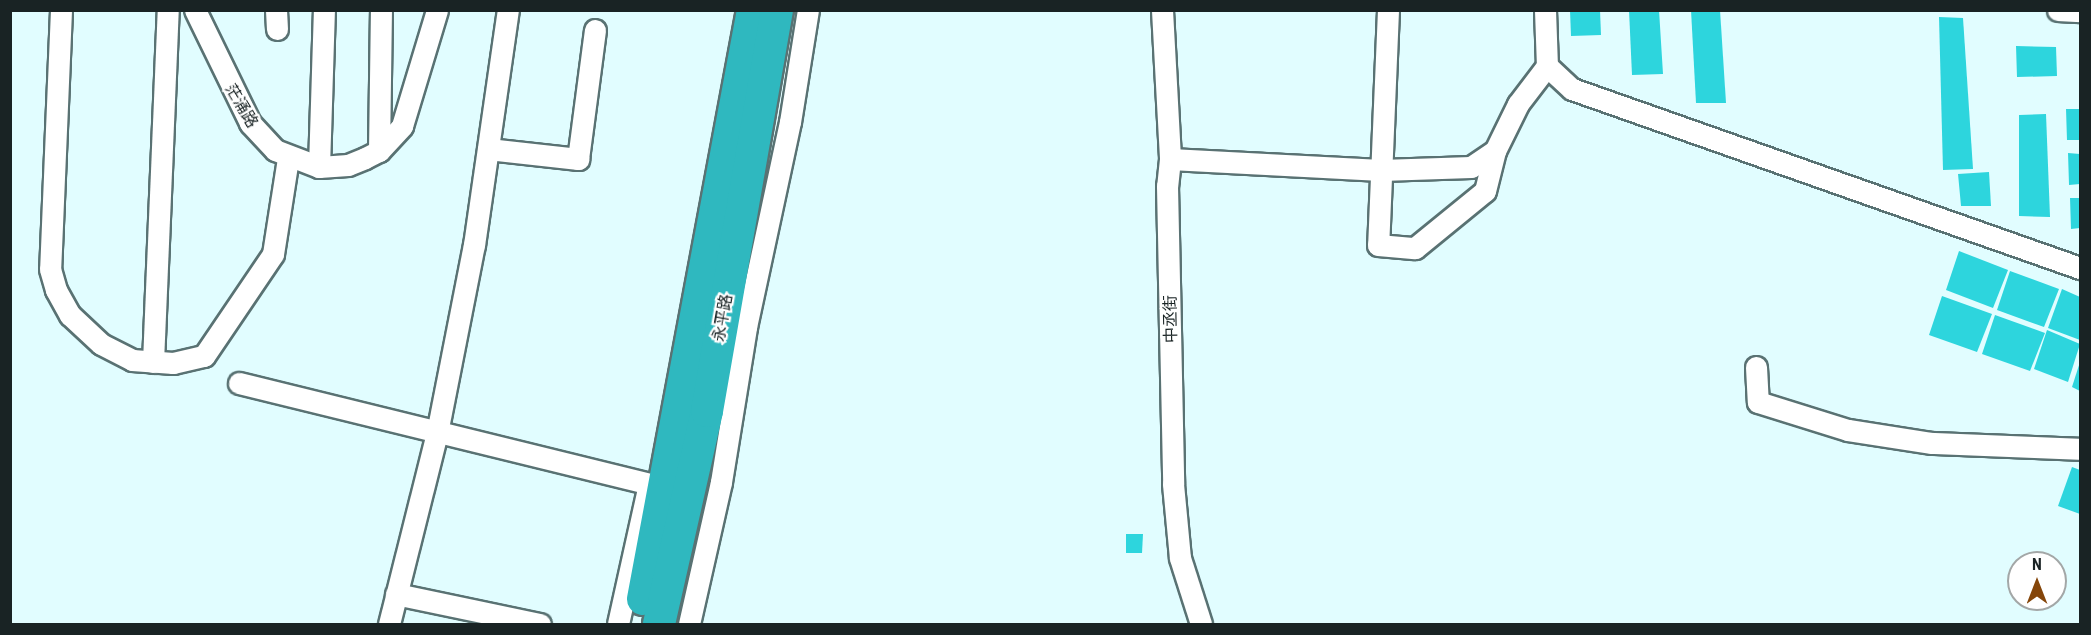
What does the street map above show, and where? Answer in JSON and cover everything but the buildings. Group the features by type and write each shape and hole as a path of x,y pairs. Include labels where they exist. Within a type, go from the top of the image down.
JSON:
{"highway":[{"name":"永平路","path":"638,624 683,402 753,10"},
{"name":"永平路","path":"659,624 707,411 777,10"}],"street":[{"path":"61,10 52,277 61,302 85,332 118,354 153,362 204,356 243,303 273,254 288,158"},
{"path":"153,362 168,10"},
{"name":"茫涌路","path":"195,10 250,123 264,141 288,158 319,167 348,165 379,151 409,114 437,10"},
{"path":"319,167 324,10"},
{"path":"379,151 381,10"},
{"path":"389,624 437,433 474,245 508,10"},
{"path":"689,624 721,482 746,327 790,122 808,10"},
{"name":"中丞街","path":"1162,10 1170,159 1167,186 1173,484 1180,558 1201,624"},
{"path":"1388,10 1378,245 1415,248 1485,191 1496,151 1518,105 1547,66 1545,10"},
{"path":"2058,10 2080,11"},
{"path":"488,149 578,159 596,30"},
{"path":"1547,66 1572,89 2080,268"},
{"path":"1170,159 1381,170 1472,167 1496,151"},
{"path":"1756,368 1758,402 1848,429 1932,443 2080,449"},
{"path":"239,383 649,484 618,624"},
{"path":"396,594 540,624"}]}
